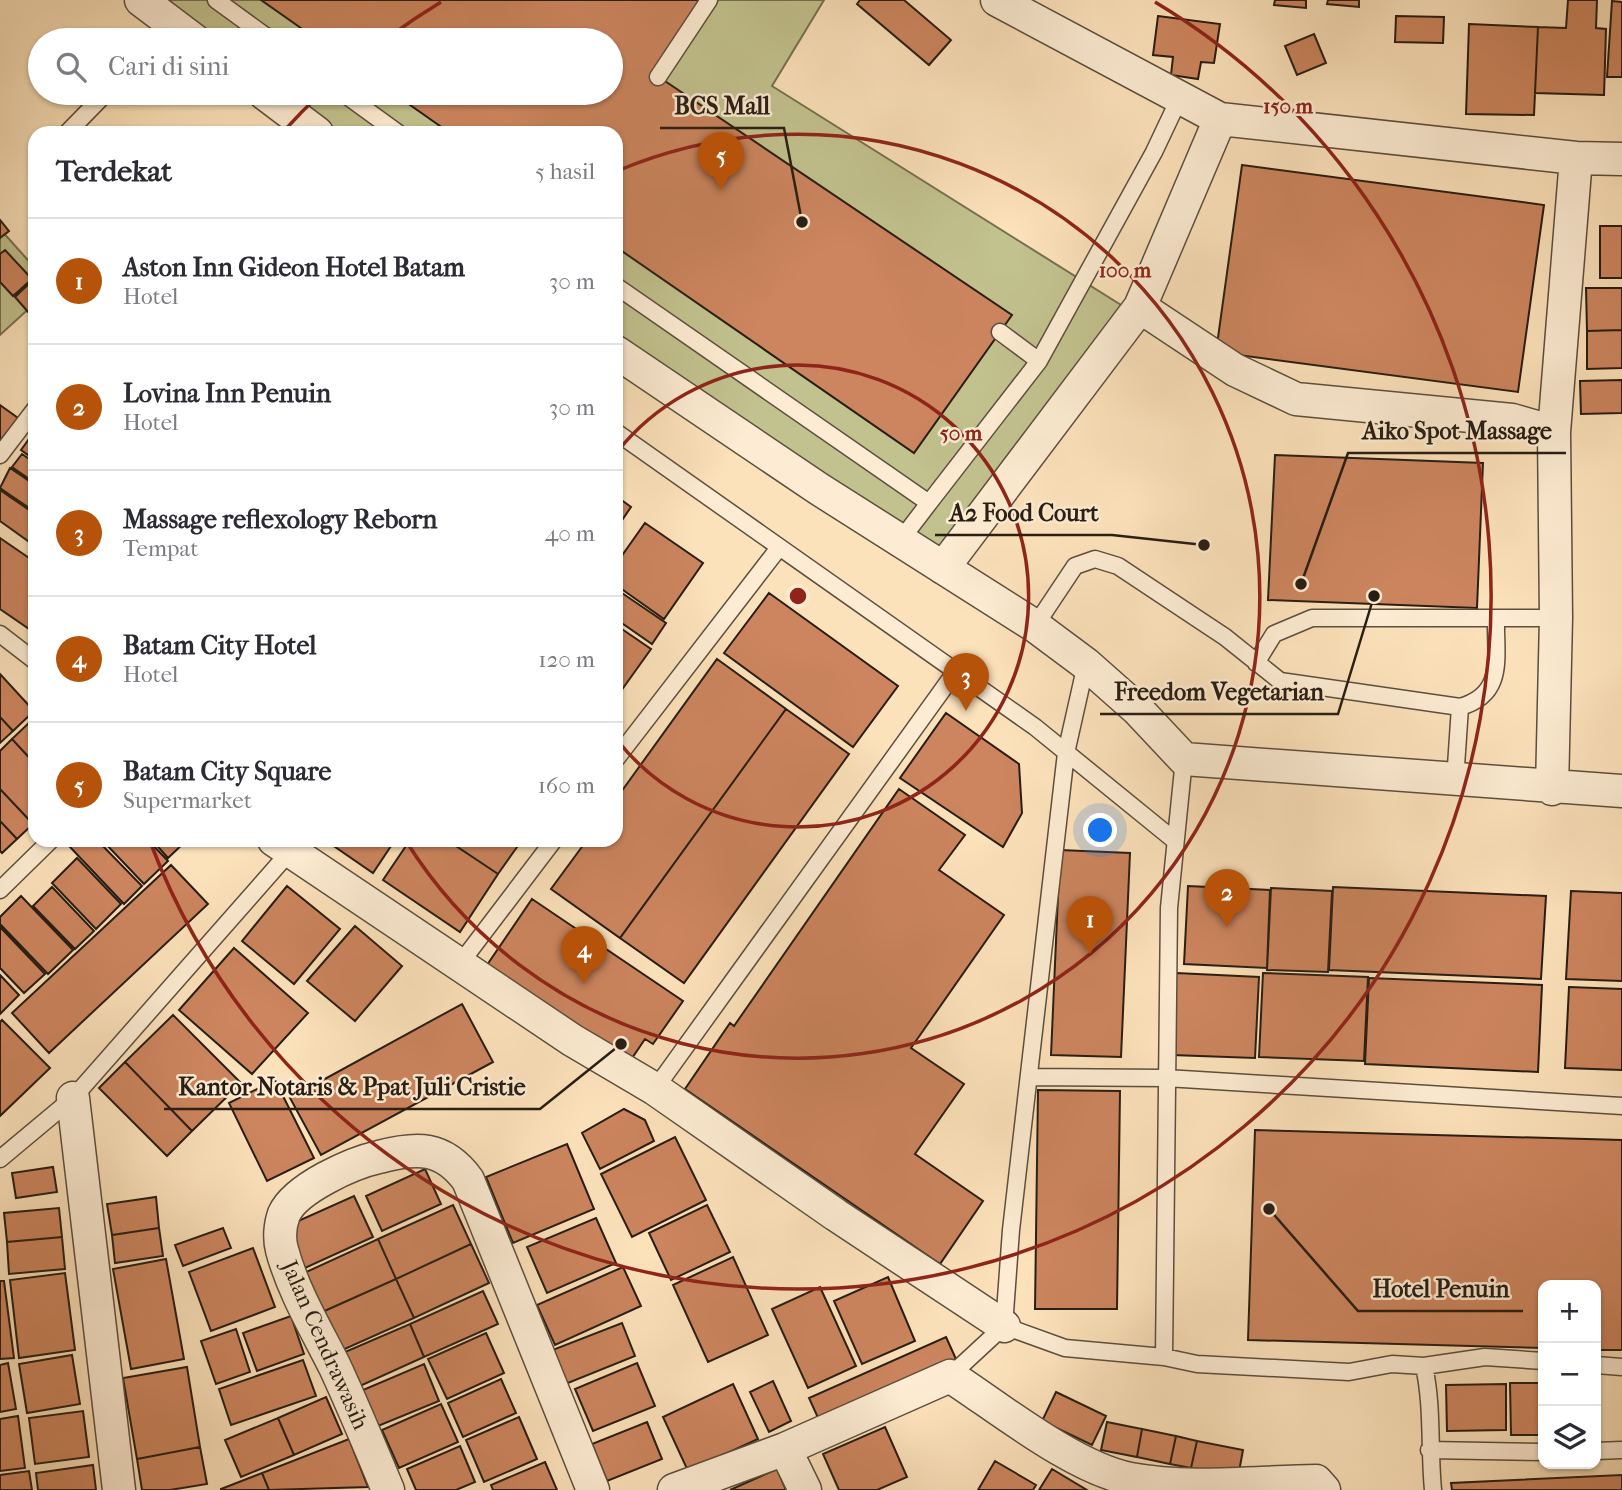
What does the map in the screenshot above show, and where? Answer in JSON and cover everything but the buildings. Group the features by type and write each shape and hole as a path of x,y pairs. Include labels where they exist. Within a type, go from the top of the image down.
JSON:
{"street":[{"path":"141,0 168,28"},
{"path":"997,0 1220,119 1576,158 1622,159"},
{"path":"280,105 308,126"},
{"path":"943,568 1140,307 1220,119"},
{"path":"1552,789 1556,618 1554,432 1576,158"},
{"path":"1140,307 1235,370 1296,399 1512,420 1554,432"},
{"path":"623,357 900,541 1035,626 1086,664 1138,710 1184,760 1552,789 1622,791"},
{"path":"291,847 458,965 572,1040 655,1089 836,1215 1004,1326"},
{"path":"74,1098 119,1490"},
{"name":"Jalan Cendrawasih","path":"388,1490 353,1405 291,1278 281,1247 281,1228 285,1212 295,1199 348,1166 408,1149 438,1154 458,1167 477,1199 593,1490"},
{"path":"674,1490 785,1449 950,1376 1079,1460 1127,1478 1167,1483 1316,1481 1324,1490"},
{"path":"785,1449 805,1490"}],"lane":[{"path":"216,0 254,28"},
{"path":"658,77 709,0"},
{"path":"900,541 1038,361 1154,152 1180,97"},
{"path":"74,126 94,105"},
{"path":"360,105 388,126"},
{"path":"623,291 929,503"},
{"path":"1000,332 1038,361"},
{"path":"0,454 28,418"},
{"path":"623,437 778,549 1035,727 1174,840"},
{"path":"623,751 778,549"},
{"path":"1035,626 1075,566 1084,561 1104,559 1163,593 1225,637 1280,681 1460,707 1483,698 1490,691 1494,679 1496,618"},
{"path":"1256,663 1274,634 1312,618 1556,618"},
{"path":"0,634 28,656"},
{"path":"950,1376 1004,1326 1011,1230 1066,753 1086,664"},
{"path":"655,1089 956,671"},
{"path":"1455,781 1460,707"},
{"path":"1164,1357 1169,908 1184,760"},
{"path":"0,890 44,847"},
{"path":"0,1158 74,1098 284,847"},
{"path":"458,965 549,847"},
{"path":"1029,1077 1166,1078 1622,1106"},
{"path":"1004,1326 1065,1348 1164,1357 1197,1364 1349,1372 1392,1364 1424,1366 1485,1357 1538,1361"},
{"path":"1601,1365 1622,1367"},
{"path":"1424,1366 1430,1395 1429,1450 1433,1490"},
{"path":"1429,1450 1538,1452"},
{"path":"1601,1451 1622,1450"}],"green space":[{"path":"145,0 824,0 772,86 1129,310 935,561 623,350 623,126 314,126 285,105 623,105 623,28 183,28"},
{"path":"0,229 28,260 28,309 0,335"}],"place":[{"name":"Batam City Square","path":"721,190"},
{"name":"BCS Mall","path":"802,222"},
{"name":"A2 Food Court","path":"1204,545"},
{"name":"Aiko Spot Massage","path":"1301,584"},
{"name":"Freedom Vegetarian","path":"1374,596"},
{"name":"Massage reflexology Reborn","path":"966,711"},
{"name":"Lovina Inn Penuin","path":"1227,927"},
{"name":"Aston Inn Gideon Hotel Batam","path":"1090,954"},
{"name":"Batam City Hotel","path":"584,984"},
{"name":"Kantor Notaris & Ppat Juli Cristie","path":"621,1044"},
{"name":"Hotel Penuin","path":"1269,1209"}]}
